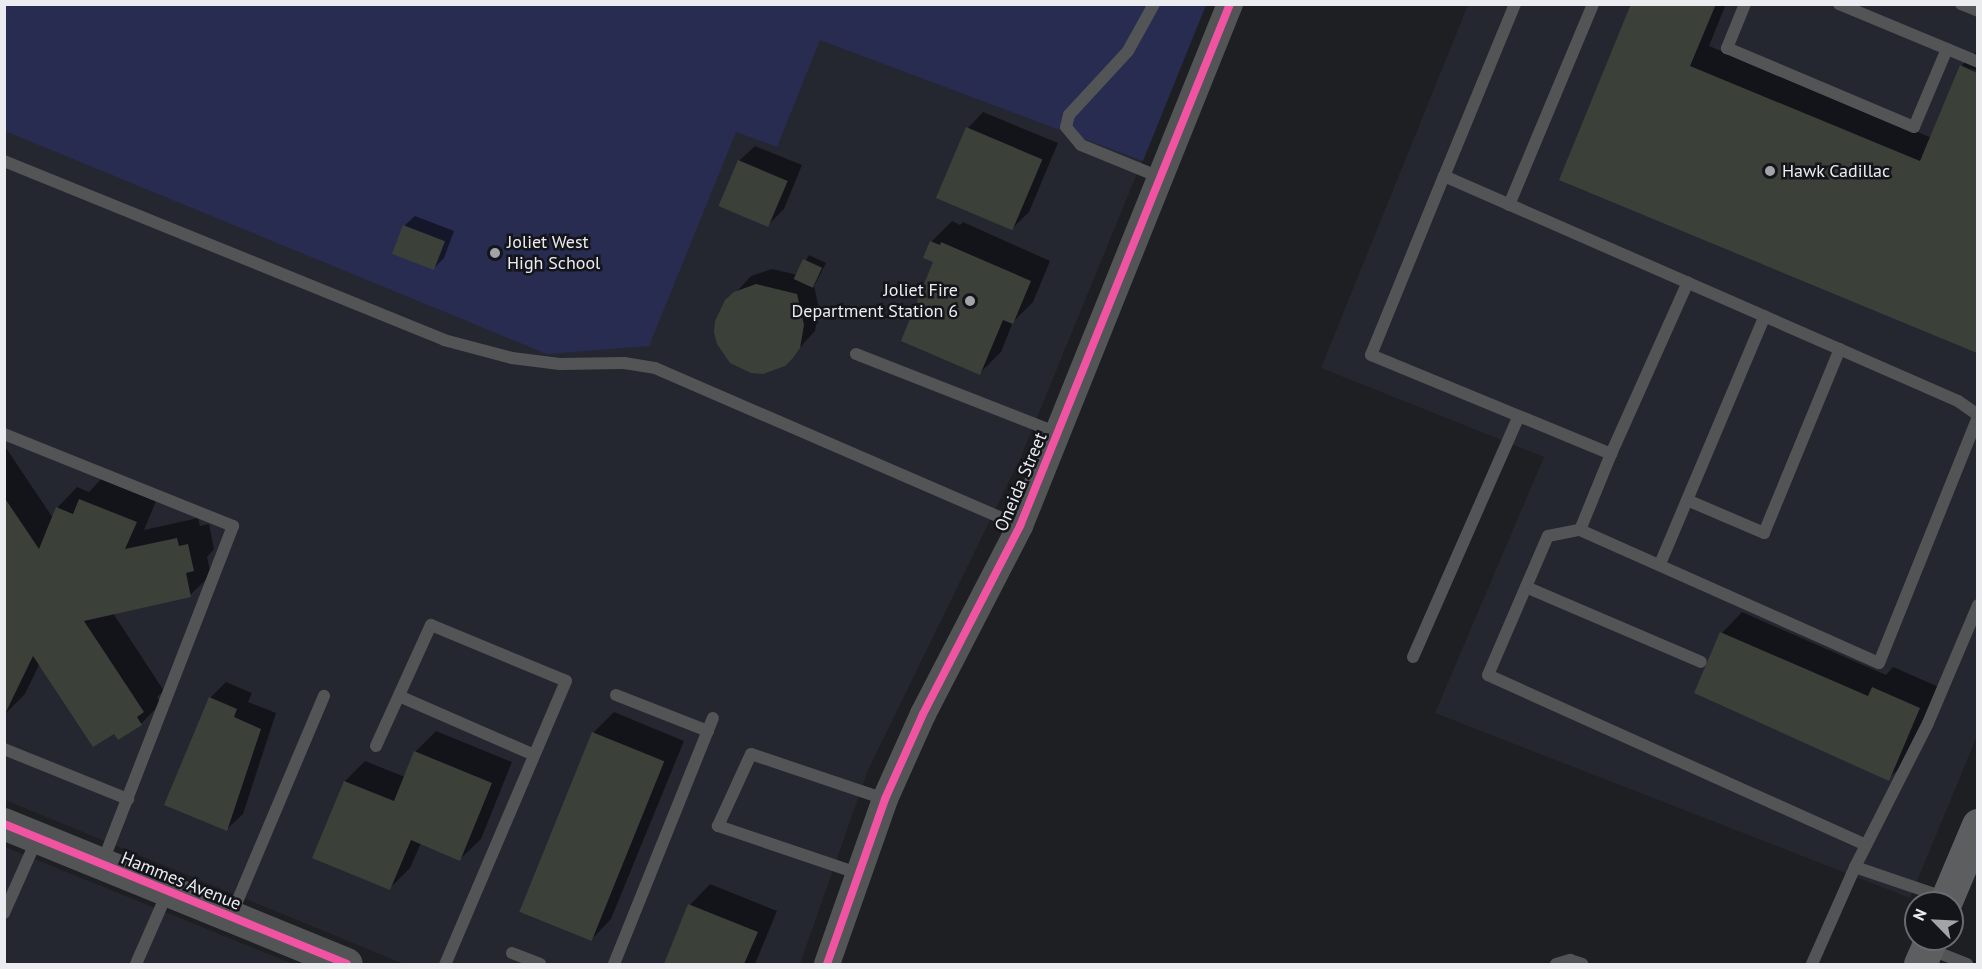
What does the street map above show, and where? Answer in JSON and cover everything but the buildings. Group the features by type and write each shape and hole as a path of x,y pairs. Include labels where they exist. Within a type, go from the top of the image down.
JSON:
{"main road":[{"path":"1950,891 1977,825"}],"street":[{"name":"Oneida Street","path":"827,964 857,873 885,799 923,714 1020,526 1162,178 1230,4"},
{"name":"Hammes Avenue","path":"4,824 230,917 307,957 347,964"}],"lane":[{"path":"1154,4 1128,51 1069,115 1066,127 1081,145 1162,178"},
{"path":"1515,4 1371,355 1518,418 1611,454"},
{"path":"1509,205 1593,4"},
{"path":"1746,4 1727,48 1914,127 1947,49"},
{"path":"1839,4 1977,62"},
{"path":"1961,4 1977,11"},
{"path":"4,161 444,340 550,363 624,363 655,368 1020,526"},
{"path":"1444,176 1958,400 1977,416 1879,663 1580,530 1548,536 1488,675 1866,845"},
{"path":"1580,530 1611,454 1688,282"},
{"path":"1660,564 1765,316"},
{"path":"1687,500 1764,533 1840,349"},
{"path":"856,354 1058,433"},
{"path":"1413,657 1518,418"},
{"path":"4,434 233,526 101,864"},
{"path":"1526,587 1701,662"},
{"path":"1812,964 1855,867 1928,723 1977,605"},
{"path":"376,746 431,625 566,681 445,964"},
{"path":"616,695 708,731"},
{"path":"230,917 324,696"},
{"path":"399,696 534,755"},
{"path":"614,964 713,718"},
{"path":"4,749 128,799"},
{"path":"857,873 718,826 751,754 885,799"},
{"path":"4,913 37,838"},
{"path":"1855,867 1919,891"},
{"path":"136,964 168,891"},
{"path":"1929,951 1966,964"},
{"path":"513,953 540,964"},
{"path":"1556,964 1570,960 1582,964"}],"shaded area":[{"path":"4,5 1206,5 1020,459 868,770 800,964 404,964 5,800"},
{"name":"Joliet West High School","path":"4,5 1206,5 1143,161 820,40 777,147 736,132 649,346 547,354 5,131"},
{"path":"1468,5 1977,5 1977,736 1913,891 1904,891 1904,896 1435,713 1544,457 1321,368"},
{"path":"5,847 293,964 5,964"}],"cycle path":[{"path":"827,964 885,799 923,714 1020,526 1230,4"},
{"path":"4,824 347,964"}],"place":[{"name":"Hawk Cadillac","path":"1770,171"},
{"name":"Joliet West High School","path":"495,253"},
{"name":"Joliet Fire Department Station 6","path":"970,301"}]}
